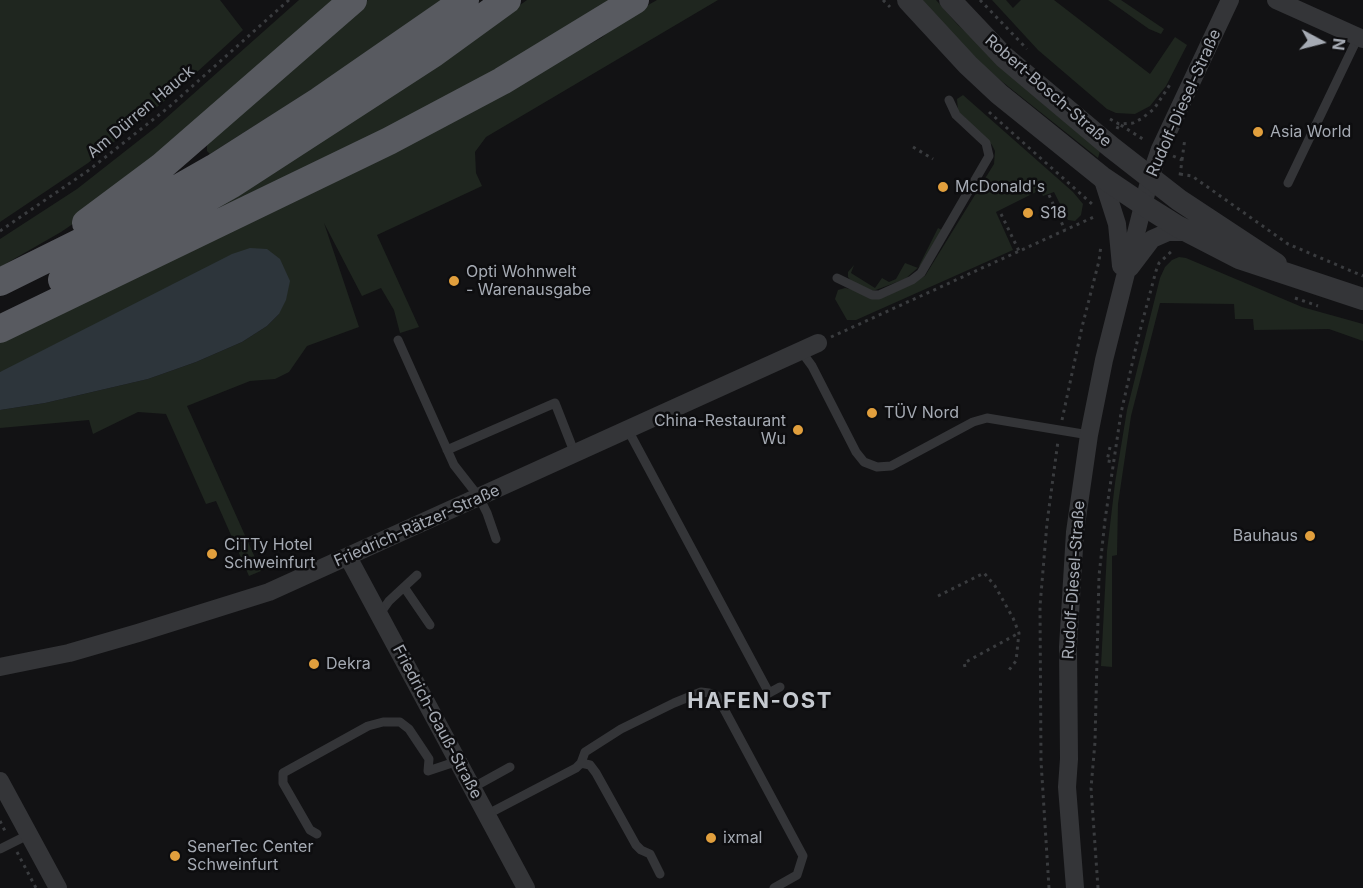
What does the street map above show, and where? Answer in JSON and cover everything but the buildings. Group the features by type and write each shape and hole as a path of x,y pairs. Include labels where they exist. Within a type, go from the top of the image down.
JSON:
{"highway":[{"path":"35,264 161,167 353,0"},
{"path":"0,282 107,229 214,168 319,101 465,0"},
{"path":"0,314 232,184 379,90 507,0"},
{"path":"0,329 389,141 512,75 635,0"}],"street":[{"name":"Robert-Bosch-Straße","path":"908,0 968,65 999,94 1101,177 1142,204 1239,258 1363,299"},
{"name":"Robert-Bosch-Straße","path":"950,0 1004,57 1150,178 1179,200 1262,253 1291,276"},
{"name":"Rudolf-Diesel-Straße","path":"1075,888 1067,787 1069,759 1067,655 1075,532 1089,435 1123,283 1150,178 1160,149 1230,0"},
{"path":"1276,0 1360,38"},
{"path":"1101,177 1118,224 1123,283"},
{"name":"Rudolf-Diesel-Straße","path":"1123,283 1139,254 1152,239 1168,232 1189,232"},
{"name":"Friedrich-Rätzer-Straße","path":"0,667 69,652 184,620 269,592 818,343"},
{"name":"Friedrich-Gauß-Straße","path":"348,557 526,888"},
{"path":"2,791 30,834 58,888"}],"lane":[{"path":"1288,183 1360,38"},
{"path":"837,278 872,295 879,295 912,280 921,273 989,156 986,143 956,115 948,100"},
{"path":"398,340 454,465 479,497 496,539"},
{"path":"801,351 812,366 856,452 864,462 877,467 891,466 973,422 987,418 1089,435"},
{"path":"447,450 555,404 575,454"},
{"path":"627,430 769,693 780,687"},
{"path":"379,615 389,601 417,575"},
{"path":"404,587 430,624"},
{"path":"486,815 576,768 585,752 621,729 701,692 717,696 803,856 797,875 774,888"},
{"path":"317,834 310,830 283,783 283,773 368,726 383,722 400,722 409,729 429,759 428,771 458,761"},
{"path":"581,762 590,765 596,773 636,845 650,854 660,874"},
{"path":"472,788 510,767"},
{"path":"0,849 30,834"}],"path":[{"name":"Am Dürren Hauck","path":"0,231 89,170 169,107 289,0"},
{"path":"980,0 1027,50"},
{"path":"1102,116 1119,124 1133,123 1154,109 1177,75"},
{"path":"1182,160 1185,136"},
{"path":"913,147 933,159"},
{"path":"1180,174 1192,176 1288,244 1363,276"},
{"path":"1049,195 1065,230"},
{"path":"1001,214 1019,251"},
{"path":"818,343 1096,216"},
{"path":"1110,447 1107,461 1114,462"},
{"path":"938,596 984,573 995,586 1019,633 1016,661 1009,670"},
{"path":"965,667 964,663 1019,633"}],"shaded area":[{"path":"0,0 220,0 243,30 173,94 88,163 0,222"},
{"path":"299,0 343,0 126,188 61,232 0,267 0,239 77,189 156,127"},
{"path":"368,0 446,0 397,35 210,154 207,151 207,143 210,140"},
{"path":"527,0 621,0 410,121 193,220 418,79"},
{"path":"657,0 718,0 486,137 475,152 476,173 482,186 377,235 419,327 400,333 394,310 381,288 362,296 324,223 359,327 307,346 289,372 275,379 250,381 187,406 261,571 249,576 216,501 206,504 166,414 138,412 93,434 89,420 0,428 0,410 45,403 148,379 242,342 267,326 279,314 0,372 0,338 586,46"},
{"path":"921,0 936,0 958,25 1101,148 1098,158 995,76 973,56"},
{"path":"992,0 1006,0 1013,8 1021,0 1054,0 1150,74 1175,37 1187,45 1166,86 1150,106 1135,114 1116,113 1107,109 1038,50"},
{"path":"1108,0 1121,0 1164,29 1161,34 1149,29"},
{"path":"963,95 1073,192 1083,204 1081,215 1075,221 1068,220 1054,192 1043,196 1040,190 996,212 1013,250 856,320 847,320 835,299 838,290 845,288 886,296 925,276 994,164 995,151 992,145 958,111 957,99"},
{"path":"938,228 942,230 921,265 918,267"},
{"path":"250,248 267,249 280,259 290,281 286,300 279,314 267,326 242,342 148,379 45,403 0,410 0,372 232,254"},
{"path":"1179,257 1302,307 1363,324 1363,341 1329,329 1254,330 1253,319 1235,319 1234,304 1160,303 1131,416 1118,504 1117,555 1112,556 1112,667 1101,666 1107,551 1127,410 1160,278 1165,267"},
{"path":"905,263 918,268 905,279 873,291 851,281 848,277 848,272 854,265 851,273 875,288 882,278 889,282 896,279"}],"place":[{"name":"Asia World","path":"1258,132"},
{"name":"McDonald's","path":"943,187"},
{"name":"S18","path":"1028,213"},
{"name":"Opti Wohnwelt - Warenausgabe","path":"454,281"},
{"name":"TÜV Nord","path":"872,413"},
{"name":"China-Restaurant Wu","path":"798,430"},
{"name":"Bauhaus","path":"1310,536"},
{"name":"CiTTy Hotel Schweinfurt","path":"212,554"},
{"name":"Dekra","path":"314,664"},
{"name":"ixmal","path":"711,838"},
{"name":"SenerTec Center Schweinfurt","path":"175,856"}],"district":[{"name":"HAFEN-OST","path":"760,701"}]}
